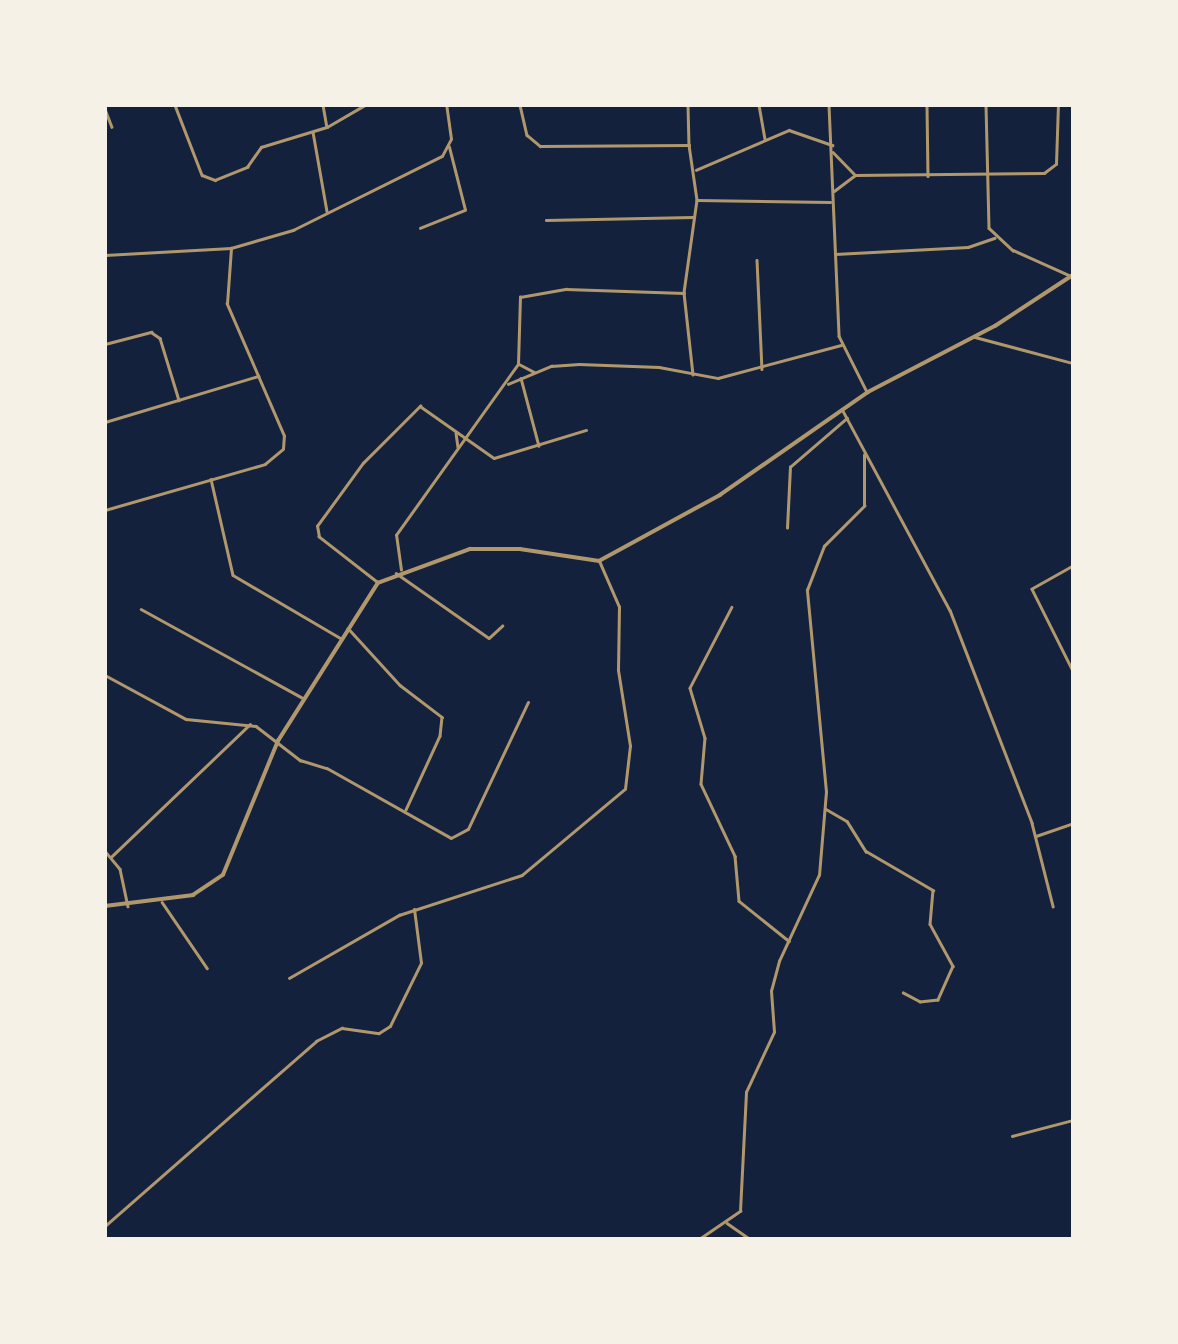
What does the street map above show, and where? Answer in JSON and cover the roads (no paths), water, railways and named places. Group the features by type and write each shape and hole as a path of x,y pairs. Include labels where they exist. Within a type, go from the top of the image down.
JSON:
{"street":[{"path":"176,105 205,180 247,167 261,147 327,127 365,105"},
{"path":"323,105 327,127"},
{"path":"420,228 465,210 449,148 446,105"},
{"path":"520,105 527,135 540,146 689,145"},
{"path":"688,105 689,145 696,170 697,200 684,293 693,375"},
{"path":"696,170 761,147 765,138 758,105"},
{"path":"829,105 833,145 831,202 841,345 868,392"},
{"path":"927,105 928,176"},
{"path":"986,105 983,175 985,217 996,238 1072,276"},
{"path":"832,194 855,175 1034,175 1054,167 1058,105"},
{"path":"105,109 112,127"},
{"path":"765,138 789,130 833,145"},
{"path":"313,132 327,213"},
{"path":"105,255 231,248 274,237 327,213 449,148"},
{"path":"833,152 855,175"},
{"path":"697,200 831,202"},
{"path":"546,220 693,217"},
{"path":"835,254 968,247 996,238"},
{"path":"105,510 265,464 283,449 284,436 227,304 231,248"},
{"path":"757,260 762,369"},
{"path":"105,906 162,902 193,895 223,874 278,741 378,583 401,570 495,547 599,561 720,495 868,392 975,337 1072,276"},
{"path":"401,570 396,535 505,386 518,364 516,303 528,293 684,293"},
{"path":"105,344 151,332 160,338 179,400"},
{"path":"975,337 1073,363"},
{"path":"505,386 534,372 579,364 659,367 718,378 762,369 841,345"},
{"path":"518,364 534,372"},
{"path":"105,422 258,376"},
{"path":"522,378 539,446"},
{"path":"378,583 319,537 317,526 363,463 420,406 494,458 586,430"},
{"path":"842,409 864,455 950,610 1036,836 1053,906"},
{"path":"787,528 790,467 847,418"},
{"path":"456,431 458,447"},
{"path":"699,1239 709,1227 726,1222 743,1202 746,1092 774,1032 771,991 818,875 826,809 807,595 824,546 864,506 864,455"},
{"path":"211,479 233,575 342,639"},
{"path":"289,978 414,909 522,875 625,789 629,746 618,670 619,607 599,561"},
{"path":"1073,566 1032,589 1073,671"},
{"path":"396,573 489,638 502,626"},
{"path":"732,607 690,688 705,738 702,784 735,856 739,901 789,941"},
{"path":"141,609 303,698"},
{"path":"348,628 400,685 442,717 440,736 405,811"},
{"path":"105,675 186,719 250,724 278,741 300,760 405,811 452,838 464,835 528,702"},
{"path":"111,857 250,724"},
{"path":"826,809 847,821 866,851 933,890 930,921 953,966 938,1000 920,1002 903,993"},
{"path":"1036,836 1073,823"},
{"path":"105,851 111,857 128,906"},
{"path":"162,902 207,968"},
{"path":"105,1226 316,1041 342,1028 379,1033 390,1026 421,963 414,909"},
{"path":"1012,1136 1073,1120"},
{"path":"726,1222 750,1239"}]}
